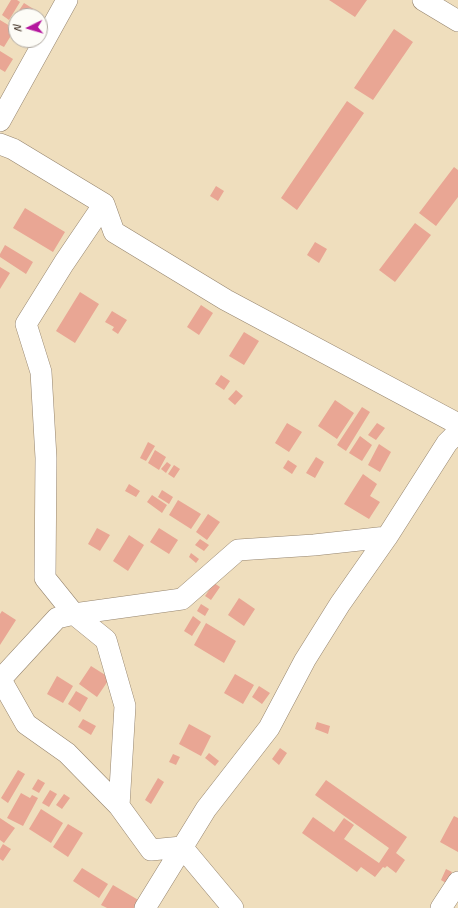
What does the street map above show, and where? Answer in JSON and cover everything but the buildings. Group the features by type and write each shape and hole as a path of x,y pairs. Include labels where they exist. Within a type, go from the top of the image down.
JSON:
{"street":[{"path":"0,121 67,0"},
{"path":"424,0 458,21"},
{"path":"0,144 13,149 104,204 114,232 226,300 458,424"},
{"path":"104,204 64,263 26,324 41,372 46,458 45,578 74,614 106,640 125,706 119,806"},
{"path":"145,908 206,809 269,728 308,654 340,604 387,538 447,443 458,432"},
{"path":"182,847 151,850 119,806 67,753 26,724 0,680 57,618 74,614 182,599 238,550 387,538"},
{"path":"182,847 233,908"},
{"path":"441,908 458,882"}]}
